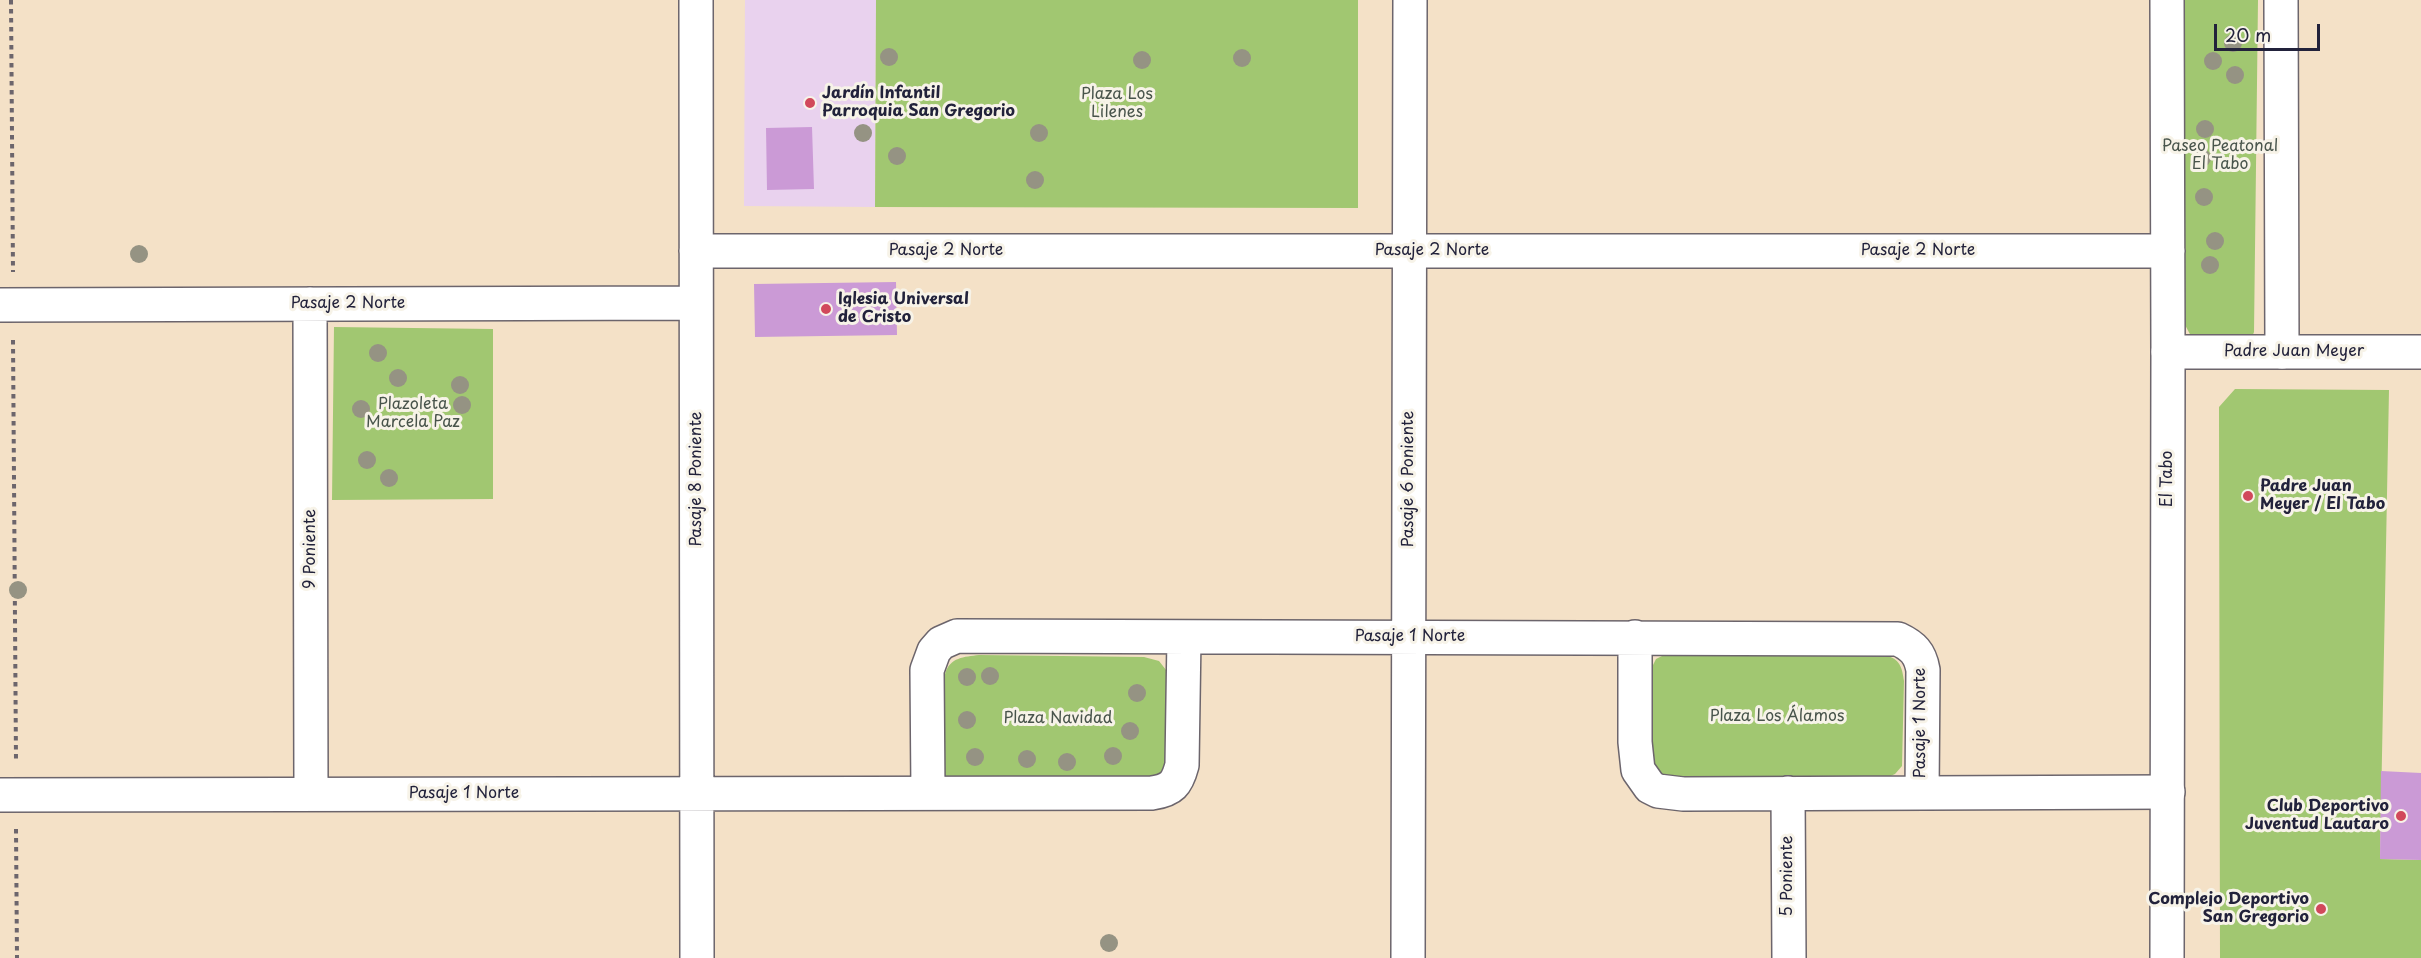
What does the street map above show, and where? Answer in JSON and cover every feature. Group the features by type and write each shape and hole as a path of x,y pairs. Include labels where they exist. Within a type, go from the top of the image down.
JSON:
{"street":[{"name":"Pasaje 8 Poniente","path":"696,0 697,958"},
{"name":"Pasaje 6 Poniente","path":"1408,958 1410,0"},
{"name":"El Tabo","path":"2167,0 2167,958"},
{"path":"2281,0 2282,352"},
{"name":"Pasaje 2 Norte","path":"696,251 2168,251"},
{"name":"Pasaje 2 Norte","path":"6,305 696,303"},
{"name":"9 Poniente","path":"310,304 311,794"},
{"name":"Padre Juan Meyer","path":"2168,352 2421,352"},
{"name":"Pasaje 1 Norte","path":"928,793 927,670 930,658 941,643 957,636 1898,639 1918,652 1923,670 1922,793"},
{"name":"Pasaje 1 Norte","path":"8,795 1152,793 1169,789 1178,781 1184,755 1184,637"},
{"name":"Pasaje 1 Norte","path":"1635,637 1636,759 1642,779 1658,791 1683,794 2168,792"},
{"name":"5 Poniente","path":"1788,793 1789,958"}],"path":[{"path":"11,0 6,305 8,795 17,958"}],"shaded area":[{"name":"Jardín Infantil Parroquia San Gregorio","path":"745,0 876,0 875,207 744,206"}],"green space":[{"name":"Plaza Los Lilenes","path":"876,0 1358,0 1358,208 875,207"},
{"name":"Paseo Peatonal El Tabo","path":"2185,0 2258,0 2254,332 2251,340 2192,338 2184,323"},
{"name":"Plazoleta Marcela Paz","path":"334,327 493,329 493,499 332,500"},
{"path":"2235,389 2389,390 2380,859 2421,860 2421,958 2220,958 2219,407"},
{"name":"Plaza Los Álamos","path":"1668,653 1885,655 1890,657 1899,664 1904,681 1902,766 1895,774 1884,779 1678,780 1664,776 1658,772 1651,760 1652,667 1656,659"},
{"name":"Plaza Navidad","path":"979,655 1144,657 1159,661 1170,675 1171,757 1160,775 1153,780 947,778 943,770 945,674 954,661"}],"building":[{"path":"812,127 814,189 767,190 766,128"},
{"name":"Iglesia Universal de Cristo","path":"896,282 897,335 755,337 754,284"},
{"name":"Club Deportivo Juventud Lautaro","path":"2381,771 2421,773 2421,860 2380,859"}],"place":[{"name":"Jardín Infantil Parroquia San Gregorio","path":"810,103"},
{"name":"Iglesia Universal de Cristo","path":"826,309"},
{"name":"Padre Juan Meyer / El Tabo","path":"2248,496"},
{"name":"Club Deportivo Juventud Lautaro","path":"2401,816"},
{"name":"Complejo Deportivo San Gregorio","path":"2321,909"}]}
